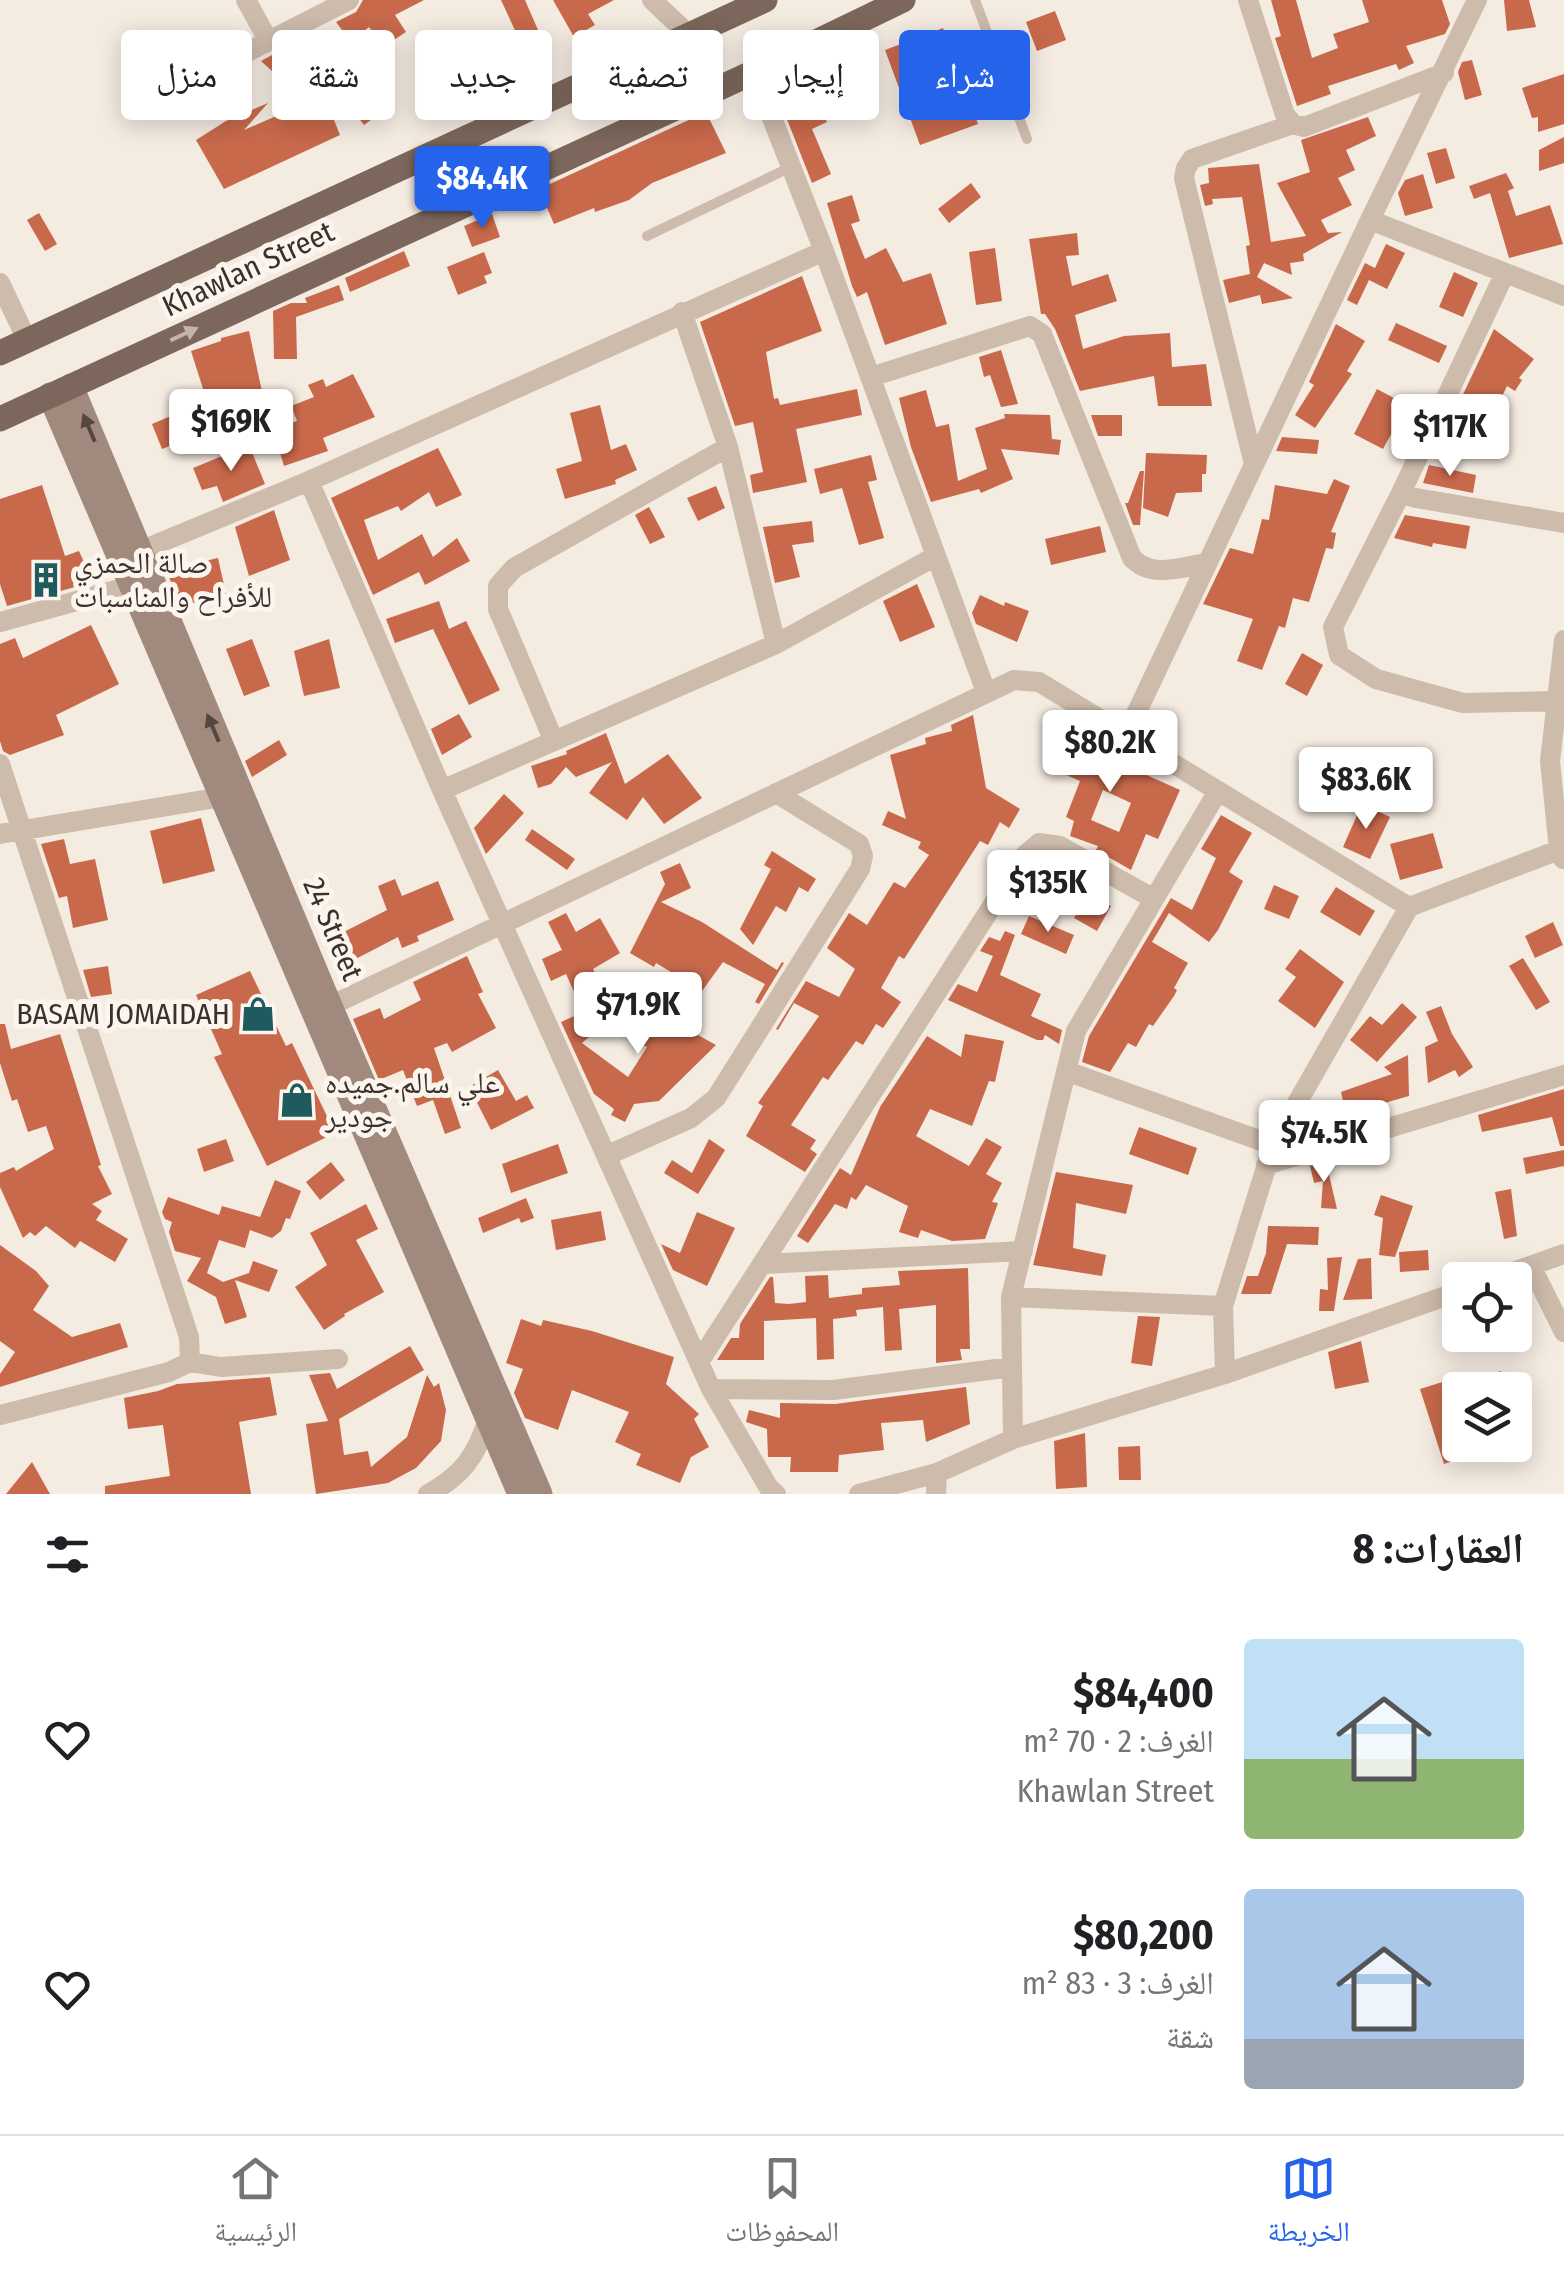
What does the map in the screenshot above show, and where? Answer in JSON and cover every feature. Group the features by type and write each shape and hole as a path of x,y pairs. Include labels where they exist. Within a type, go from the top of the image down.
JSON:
{"main road":[{"name":"Khawlan Street","path":"841,30 903,0"},
{"name":"Khawlan Street","path":"699,30 752,3"},
{"name":"Khawlan Street","path":"0,419 743,77"},
{"name":"Khawlan Street","path":"0,353 572,89"}],"street":[{"path":"246,0 268,40"},
{"path":"252,48 350,0"},
{"path":"652,0 684,30"},
{"path":"1248,0 1285,115 1294,124 1304,127 1444,74"},
{"path":"1126,735 1477,0"},
{"path":"772,120 824,250 986,692"},
{"path":"1254,464 1184,178 1192,159 1294,124"},
{"path":"1370,220 1564,296"},
{"path":"140,551 309,481 824,250"},
{"path":"1504,275 1333,627 1339,655 1376,678 1463,703 1557,701"},
{"path":"0,282 27,340"},
{"path":"682,312 728,447 776,644"},
{"path":"871,377 1030,326 1042,334 1132,558 1142,568 1154,571 1207,563"},
{"name":"24 Street","path":"61,390 140,551 231,795 520,1494"},
{"name":"24 Street","path":"61,390 131,586 330,1006 540,1494"},
{"path":"553,740 498,609 498,586 514,568 728,447"},
{"path":"309,481 442,790 710,1389 776,1494"},
{"path":"1401,493 1564,523"},
{"path":"442,790 776,644 936,556"},
{"path":"0,622 131,586"},
{"path":"1225,1374 1223,1306 1269,1155 1409,907 1562,853 1557,701 1564,640"},
{"path":"330,1006 1014,680 1039,682 1409,907"},
{"path":"0,764 189,1336 190,1362"},
{"path":"1014,1439 1012,1298 1076,1030 1218,791"},
{"path":"608,1156 690,1118 716,1098 860,869 863,856 859,844 776,793"},
{"path":"0,834 231,795"},
{"path":"699,1362 1025,856 1039,843 1060,846 1154,899"},
{"path":"1066,1071 1269,1155 1564,1075"},
{"path":"763,1264 1022,1251"},
{"path":"1532,1266 1564,1254"},
{"path":"1532,1268 1564,1332"},
{"path":"859,1494 937,1483 1014,1439 1225,1374 1442,1297"},
{"path":"1012,1298 1223,1306"},
{"path":"1,1412 168,1372 190,1362 221,1367 338,1360"},
{"path":"710,1389 833,1390 1012,1367"},
{"path":"440,1491 465,1469 480,1448 488,1419"}],"lane":[{"path":"975,0 1027,138"},
{"path":"647,236 790,167"}],"building":[{"path":"363,0 424,0 395,15 406,32 395,39 395,30 342,30 336,22 356,12"},
{"path":"501,0 525,0 538,30 515,30"},
{"path":"553,0 614,0 588,14 595,25 586,30 572,30 572,33"},
{"path":"1271,0 1296,0 1312,58 1338,48 1333,34 1369,22 1362,0 1442,0 1450,24 1445,34 1406,46 1414,63 1399,70 1396,64 1328,86 1331,94 1297,106 1275,38 1281,36"},
{"path":"1504,0 1529,0 1536,27 1507,31"},
{"path":"1055,11 1066,40 1037,51 1026,22"},
{"path":"899,45 899,88 885,50"},
{"path":"272,55 272,71 261,61"},
{"path":"1472,60 1482,95 1465,100 1458,72 1462,62"},
{"path":"1564,74 1564,124 1538,132 1538,117 1532,118 1522,88"},
{"path":"268,103 244,130 272,118 334,120 340,135 224,189 196,140 228,120 252,120 252,110"},
{"path":"1368,117 1376,136 1346,150 1355,170 1338,178 1352,205 1321,220 1328,233 1342,232 1303,254 1304,261 1290,263 1292,275 1264,263 1257,277 1293,298 1262,304 1260,295 1229,303 1223,280 1250,274 1246,246 1250,245 1242,197 1212,199 1213,204 1205,206 1200,185 1209,183 1208,168 1259,164 1271,242 1306,236 1277,183 1310,172 1301,140"},
{"path":"689,120 710,120 726,153 652,183 629,200 595,212 594,208 554,224 539,189"},
{"path":"787,120 827,122 812,129 831,174 812,183"},
{"path":"911,120 977,120 978,124 920,145"},
{"path":"1564,137 1564,163 1539,171 1539,150"},
{"path":"1446,148 1455,178 1436,184 1427,153"},
{"path":"1506,173 1514,188 1508,191 1516,216 1550,205 1563,244 1509,258 1490,193 1474,199 1469,186"},
{"path":"1423,174 1433,208 1405,216 1398,193 1405,180"},
{"path":"971,183 981,197 949,223 938,209"},
{"path":"852,195 860,221 851,224 865,259 886,248 903,282 931,273 947,324 885,345 867,292 857,297 852,286 827,203"},
{"path":"39,213 57,244 45,251 27,220"},
{"path":"492,214 500,237 472,247 464,226"},
{"path":"1077,233 1079,255 1066,256 1072,286 1108,274 1117,301 1075,315 1083,349 1124,336 1170,333 1172,367 1206,364 1212,406 1158,406 1154,376 1080,391 1055,329 1041,314 1029,239"},
{"path":"1386,244 1405,253 1387,289 1369,280 1357,305 1347,300 1365,263 1375,268"},
{"path":"995,248 1002,301 976,305 969,252"},
{"path":"404,251 410,266 350,292 345,278"},
{"path":"484,252 492,273 484,276 487,283 458,295 447,267"},
{"path":"1454,272 1478,283 1463,317 1439,307"},
{"path":"802,276 822,331 766,352 774,399 778,398 780,405 857,389 862,415 796,429 807,482 753,493 750,475 763,472 753,422 735,426 700,322"},
{"path":"339,285 344,300 296,317 297,359 274,359 273,311 291,303 307,303 305,298"},
{"path":"1396,323 1447,346 1439,363 1388,340"},
{"path":"1336,324 1365,341 1347,371 1352,374 1315,428 1295,415 1314,385 1309,382"},
{"path":"1494,329 1534,359 1519,378 1522,380 1515,391 1507,386 1492,418 1500,420 1484,459 1441,441"},
{"path":"249,331 264,401 219,418 162,449 152,424 205,395 191,351"},
{"path":"1001,350 1018,404 1001,407 990,375 984,377 979,357"},
{"path":"353,374 375,417 323,438 328,451 284,466 273,429 297,421 291,406 314,397 308,385 323,379 326,387"},
{"path":"1377,389 1407,405 1383,449 1354,434"},
{"path":"926,390 936,427 949,424 958,481 987,469 975,428 1005,418 1004,414 1050,415 1052,439 1061,440 1059,455 1001,449 1013,479 981,493 979,489 931,502 899,398"},
{"path":"600,405 611,450 626,444 637,470 615,480 616,484 565,499 556,469 582,461 570,413"},
{"path":"1091,415 1122,415 1122,436 1098,436"},
{"path":"1282,437 1319,440 1317,454 1276,451"},
{"path":"249,445 265,484 223,502 217,486 202,490 193,468"},
{"path":"438,448 462,495 436,507 429,492 401,511 398,506 364,520 378,560 422,534 433,557 457,538 470,561 425,585 419,572 373,595 331,498"},
{"path":"1146,453 1207,455 1202,492 1176,493 1168,517 1143,508"},
{"path":"871,455 877,480 868,482 884,538 859,545 842,488 820,494 814,469"},
{"path":"1429,465 1476,475 1473,493 1423,483"},
{"path":"1140,471 1144,471 1140,525 1133,525 1125,503"},
{"path":"1334,479 1350,486 1331,532 1336,533 1333,549 1326,548 1309,602 1293,598 1285,628 1279,626 1262,670 1237,661 1253,619 1203,604 1230,548 1253,554 1262,519 1269,520 1275,485 1327,494"},
{"path":"42,485 65,556 79,551 93,582 7,606 0,584 0,499"},
{"path":"716,486 725,508 698,521 687,498"},
{"path":"649,507 665,537 650,544 635,515"},
{"path":"274,510 290,560 249,576 235,527"},
{"path":"1405,515 1470,526 1466,549 1433,543 1432,547 1394,538"},
{"path":"812,521 814,542 792,545 800,577 775,583 763,527"},
{"path":"1100,526 1106,552 1051,565 1045,539"},
{"path":"218,558 226,594 181,606 166,570"},
{"path":"917,584 935,627 900,642 883,601"},
{"path":"980,595 1004,606 1005,602 1029,611 1017,642 976,624 972,613"},
{"path":"439,601 449,629 466,621 500,690 469,705 433,629 395,643 386,619"},
{"path":"91,625 119,684 56,715 64,735 10,755 3,751 0,644 15,638 23,658"},
{"path":"252,639 270,686 244,696 226,649"},
{"path":"329,639 340,688 304,696 294,651"},
{"path":"1302,653 1323,665 1307,696 1285,684"},
{"path":"459,714 472,737 442,755 431,729"},
{"path":"973,715 986,788 1020,809 1009,828 1000,822 988,845 980,841 904,959 899,956 881,988 901,1002 883,1028 876,1024 863,1045 856,1041 828,1080 823,1077 791,1125 816,1140 810,1149 817,1154 805,1172 746,1136 763,1106 758,1103 819,1016 794,1003 776,1029 806,981 839,997 855,969 827,948 849,913 867,925 894,882 905,888 929,855 918,848 921,842 882,825 888,811 906,819 890,755 926,744 925,738 952,731 951,725"},
{"path":"1063,722 1120,747 1127,752 1122,764 1180,790 1158,839 1146,834 1131,870 1096,850 1098,846 1070,836 1074,821 1066,817 1080,781 1044,765","holes":["1103,790 1131,803 1119,832 1091,820"]},
{"path":"606,733 625,784 668,754 702,798 664,824 643,797 627,820 589,793 612,762 576,777 566,767 551,784 538,788 531,766 567,754 566,751"},
{"path":"279,740 287,755 252,777 245,761"},
{"path":"504,794 524,813 486,854 474,828"},
{"path":"1362,804 1390,817 1370,859 1343,847"},
{"path":"1221,815 1252,833 1229,872 1243,881 1218,930 1209,942 1169,913 1152,942 1188,963 1174,988 1174,996 1153,1026 1149,1024 1136,1047 1128,1043 1110,1072 1082,1062 1089,1036 1171,898 1192,910 1216,858 1201,849"},
{"path":"201,818 215,871 163,884 150,831"},
{"path":"532,829 575,859 567,870 525,840"},
{"path":"1433,833 1443,868 1400,880 1390,844"},
{"path":"64,839 70,864 95,859 108,920 73,928 67,896 59,898 41,844"},
{"path":"772,851 816,879 808,892 799,887 786,912 776,906 753,945 740,929 771,869 764,865"},
{"path":"680,863 691,888 661,902 702,922 777,970 784,963 759,1004 755,1002 765,984 723,962 702,991 656,963 654,967 630,953 665,884 660,872"},
{"path":"395,879 402,896 438,881 454,920 417,936 419,941 402,948 398,937 346,964 332,938 387,910 378,886"},
{"path":"1274,885 1299,896 1289,919 1264,909"},
{"path":"1336,887 1375,911 1360,936 1320,912"},
{"path":"1088,893 1111,906 1097,931 1074,918"},
{"path":"566,913 576,932 600,918 620,953 593,969 605,995 581,1007 566,974 551,981 542,959 562,950 548,922"},
{"path":"1029,916 1074,935 1066,954 1021,934"},
{"path":"1553,922 1563,945 1535,958 1525,936"},
{"path":"1005,931 1015,935 1000,975 1041,994 1031,1016 1062,1030 1059,1044 1045,1035 1043,1040 1037,1040 948,1000 958,984 977,992 993,956 980,951 989,937 1000,941"},
{"path":"1300,949 1344,982 1315,1028 1278,1001 1296,977 1285,969"},
{"path":"467,956 483,992 478,994 496,1028 452,1052 447,1043 434,1048 461,1128 445,1134 433,1100 417,1106 403,1070 379,1080 353,1019 380,1008 384,1019 421,1000 413,982"},
{"path":"1523,958 1550,1002 1536,1010 1509,966"},
{"path":"108,966 112,994 91,997 83,970"},
{"path":"250,971 286,1046 292,1043 335,1133 267,1166 214,1057 222,1054 196,995"},
{"path":"642,1000 667,1018 670,1014 682,1020 680,1025 716,1045 659,1101 634,1104 625,1122 611,1115 614,1109 594,1094 561,1022 592,1008 605,1023 582,1043 628,1077 647,1047 618,1032 628,1013 632,1015"},
{"path":"1402,1003 1417,1017 1377,1062 1350,1040 1370,1016 1382,1025"},
{"path":"1441,1006 1452,1034 1473,1067 1459,1077 1455,1070 1428,1083 1425,1047 1438,1041 1426,1012"},
{"path":"0,1024 5,1024 11,1049 60,1034 101,1165 98,1166 112,1194 92,1204 102,1211 96,1220 128,1239 115,1262 80,1241 75,1248 46,1226 35,1236 30,1232 23,1238 0,1187 0,1173 14,1167 16,1171 54,1149 46,1126 28,1132 17,1099 12,1101 0,1063"},
{"path":"965,1034 1004,1041 995,1082 989,1081 972,1126 930,1109 916,1136 969,1166 986,1138 1002,1147 986,1174 1002,1183 992,1202 998,1203 985,1239 952,1241 921,1230 918,1238 899,1232 908,1206 866,1185 856,1200 851,1197 847,1209 835,1204 808,1243 797,1236 840,1168 851,1175 880,1107 927,1036 961,1057"},
{"path":"1408,1055 1409,1096 1346,1114 1341,1092 1392,1074 1384,1067"},
{"path":"498,1070 516,1101 527,1095 534,1108 491,1130 469,1087"},
{"path":"1564,1089 1564,1146 1560,1146 1552,1117 1482,1132 1478,1115"},
{"path":"1139,1127 1197,1148 1188,1175 1129,1154"},
{"path":"226,1139 234,1161 204,1172 197,1149"},
{"path":"709,1139 725,1150 698,1194 664,1173 672,1160 692,1173"},
{"path":"558,1144 568,1173 511,1193 502,1164"},
{"path":"1564,1150 1564,1166 1526,1174 1523,1158"},
{"path":"1326,1161 1337,1209 1321,1208 1323,1181 1314,1183 1310,1166"},
{"path":"331,1162 345,1180 320,1200 306,1182"},
{"path":"1056,1172 1133,1185 1126,1214 1076,1203 1073,1248 1106,1255 1102,1276 1033,1265"},
{"path":"275,1180 301,1191 290,1219 286,1218 281,1231 272,1238 250,1230 245,1248 219,1240 207,1273 223,1282 249,1273 253,1261 278,1270 269,1292 235,1280 247,1317 225,1324 216,1297 187,1281 201,1258 175,1251 169,1232 172,1222 162,1212 168,1197 219,1215 222,1206 260,1217"},
{"path":"1511,1189 1517,1236 1504,1239 1495,1192"},
{"path":"1381,1195 1413,1206 1395,1257 1379,1255 1383,1218 1374,1215"},
{"path":"526,1198 534,1218 521,1223 519,1218 483,1233 478,1218"},
{"path":"366,1204 378,1229 356,1240 384,1292 324,1330 295,1287 327,1265 310,1233"},
{"path":"601,1211 606,1240 556,1250 551,1220"},
{"path":"697,1212 735,1228 707,1286 673,1270 661,1244 680,1253"},
{"path":"1268,1226 1319,1227 1318,1245 1287,1244 1271,1294 1241,1294 1247,1276 1258,1276 1266,1253"},
{"path":"0,1245 36,1271 49,1286 33,1310 72,1337 120,1323 128,1347 0,1387 0,1374 15,1352 0,1341"},
{"path":"1428,1250 1429,1270 1400,1272 1399,1252"},
{"path":"1342,1257 1334,1311 1319,1311 1320,1289 1328,1290 1327,1258"},
{"path":"1371,1258 1372,1299 1343,1300 1358,1259"},
{"path":"968,1268 970,1349 960,1349 962,1360 936,1363 936,1305 899,1309 902,1350 885,1351 883,1307 856,1310 857,1316 833,1319 834,1359 817,1360 816,1318 764,1321 764,1360 717,1360 731,1338 739,1338 740,1324 770,1277 775,1303 789,1304 806,1302 805,1276 828,1275 829,1298 862,1294 862,1288 900,1285 898,1271"},
{"path":"1138,1316 1160,1317 1152,1366 1131,1363"},
{"path":"521,1319 541,1326 543,1320 592,1331 674,1357 666,1384 699,1414 694,1419 709,1447 691,1457 680,1483 636,1465 641,1454 615,1442 629,1412 572,1390 558,1430 525,1418 514,1393 523,1369 506,1363"},
{"path":"1361,1341 1369,1382 1335,1389 1328,1352"},
{"path":"410,1346 424,1370 339,1419 344,1455 368,1451 371,1467 407,1437 427,1375 434,1387 439,1383 446,1410 441,1441 416,1468 388,1483 316,1494 306,1424 328,1421 309,1375 330,1373 337,1389"},
{"path":"270,1377 277,1415 239,1422 251,1494 105,1494 105,1486 170,1476 163,1425 128,1429 124,1398 177,1384"},
{"path":"1442,1382 1442,1458 1420,1389"},
{"path":"966,1387 970,1424 926,1442 923,1420 881,1423 884,1450 839,1455 838,1472 790,1472 791,1457 768,1457 767,1429 746,1422 749,1410 780,1418 780,1403 835,1404"},
{"path":"1085,1433 1087,1487 1056,1489 1054,1441"},
{"path":"1140,1446 1141,1480 1119,1480 1118,1447"},
{"path":"32,1462 50,1494 6,1494"}],"place":[{"name":"صالة الحمزي للأفراح والمناسبات","path":"46,580"},
{"name":"BASAM JOMAIDAH","path":"258,1014"},
{"name":"علي سالم.جميده جودير","path":"297,1100"}]}
